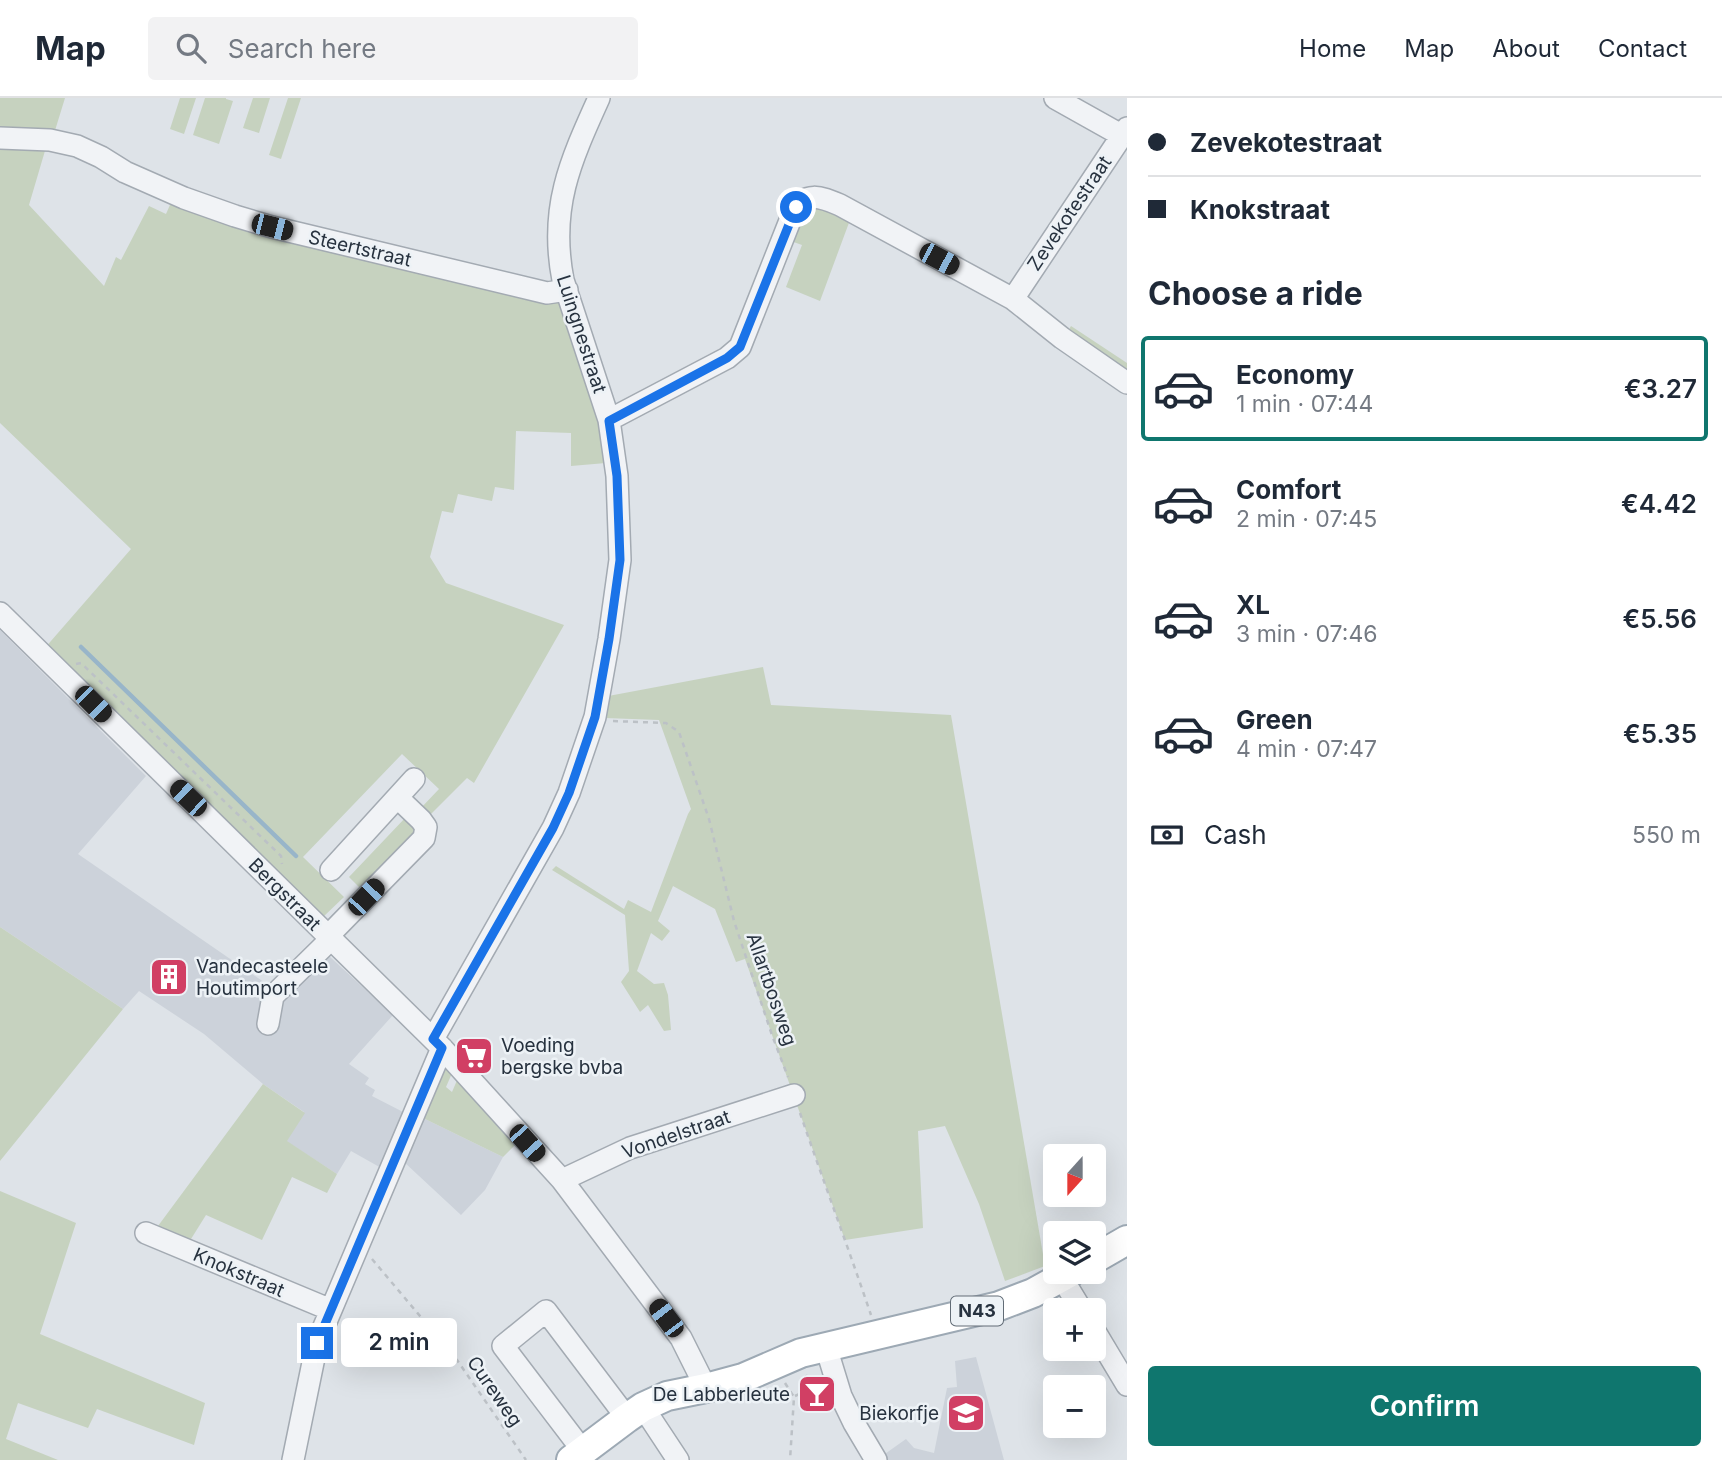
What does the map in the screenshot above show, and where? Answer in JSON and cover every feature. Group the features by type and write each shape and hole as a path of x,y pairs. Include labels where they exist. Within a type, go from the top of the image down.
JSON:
{"main road":[{"path":"1106,1252 1127,1240"},
{"name":"N43","path":"577,1455 635,1413 667,1396 743,1378 801,1353 999,1306 1050,1284"}],"street":[{"name":"Luingnestraat","path":"438,1044 569,793 595,717 609,639 620,560 617,476 609,421 563,280 558,220 568,173 600,98"},
{"path":"1055,98 1124,132"},
{"name":"Zevekotestraat","path":"1013,299 1124,132"},
{"name":"Steertstraat","path":"0,138 50,140 77,146 125,172 184,198 272,227 547,293 567,290"},
{"path":"609,421 734,354 740,347 793,214 799,204 811,197 840,205 1013,299 1062,338 1127,383"},
{"name":"Bergstraat","path":"0,613 438,1044 562,1181 681,1338 706,1388"},
{"path":"331,870 414,779"},
{"path":"268,1024 273,996 424,838 426,827 398,798"},
{"path":"293,1460 317,1343 416,1112 438,1044"},
{"name":"Vondelstraat","path":"562,1181 629,1148 794,1095"},
{"name":"Knokstraat","path":"146,1233 331,1310"},
{"path":"577,1455 503,1346 546,1311 678,1460"},
{"path":"826,1347 841,1396 876,1460"},
{"path":"1106,1350 1127,1385"}],"path":[{"path":"55,667 81,663 281,856 283,891"},
{"name":"Allartbosweg","path":"595,717 666,723 678,732 709,819 734,921 877,1335"},
{"name":"Cureweg","path":"357,1246 363,1249 457,1360 526,1460"},
{"path":"790,1460 794,1397 806,1391 810,1385"}],"shaded area":[{"path":"0,630 146,776 78,854 271,987 316,944 393,1015 349,1064 369,1078 365,1084 375,1090 372,1096 407,1114 383,1169 351,1151 337,1174 286,1141 304,1112 263,1084 204,1034 139,991 123,1009 0,927"},
{"path":"423,1118 503,1157 485,1190 461,1215 404,1162"},
{"name":"Biekorfje","path":"976,1357 1004,1460 885,1460 882,1456 906,1439 914,1448 934,1453 947,1388 957,1387 955,1361"}],"green space":[{"path":"0,98 65,98 53,137 0,133"},
{"path":"180,98 196,98 184,134 170,129"},
{"path":"205,98 226,98 233,101 219,144 193,135"},
{"path":"253,98 270,98 259,133 243,128"},
{"path":"288,98 301,98 281,159 269,155"},
{"path":"0,142 47,144 29,205 104,286 116,257 121,260 149,206 166,214 173,198 557,301 563,307 601,425 606,463 571,466 571,433 516,431 514,490 495,487 492,501 458,494 453,513 442,511 430,557 446,583 564,625 474,783 467,778 428,817 420,809 439,789 402,754 303,857 344,897 322,918 44,649 131,549 0,423"},
{"path":"814,203 850,220 820,301 786,287 802,245 788,240 799,213"},
{"path":"1071,326 1127,363 1127,374 1067,333"},
{"path":"763,667 771,705 951,715 1043,1267 1005,1281 979,1204 945,1126 918,1131 923,1228 845,1240 745,959 736,962 715,909 673,886 658,921 670,931 662,941 651,933 637,971 654,984 664,983 668,995 671,1030 664,1031 648,1005 640,1012 621,982 629,971 625,915 552,870 556,866 624,909 628,900 651,912 691,809 659,720 605,718 603,697"},
{"path":"406,817 418,828 362,890 349,877"},
{"path":"0,927 123,1009 0,1161"},
{"path":"445,1065 453,1071 446,1087 452,1092 458,1078 517,1143 503,1157 423,1118"},
{"path":"263,1084 305,1113 287,1141 337,1174 327,1193 292,1177 262,1240 206,1215 191,1239 142,1229 158,1226"},
{"path":"0,1191 76,1223 40,1334 205,1403 194,1445 97,1409 88,1428 18,1403 6,1439 58,1460 0,1460"}],"waterway":[{"path":"81,647 296,856"}],"place":[{"name":"Vandecasteele Houtimport","path":"169,977"},
{"name":"Voeding bergske bvba","path":"474,1056"},
{"name":"De Labberleute","path":"817,1394"},
{"name":"Biekorfje","path":"966,1413"}],"route":[{"path":"317,1343 442,1048 433,1039 553,828 569,793 595,717 620,560 617,476 609,421 734,354 740,347 796,207"}]}
